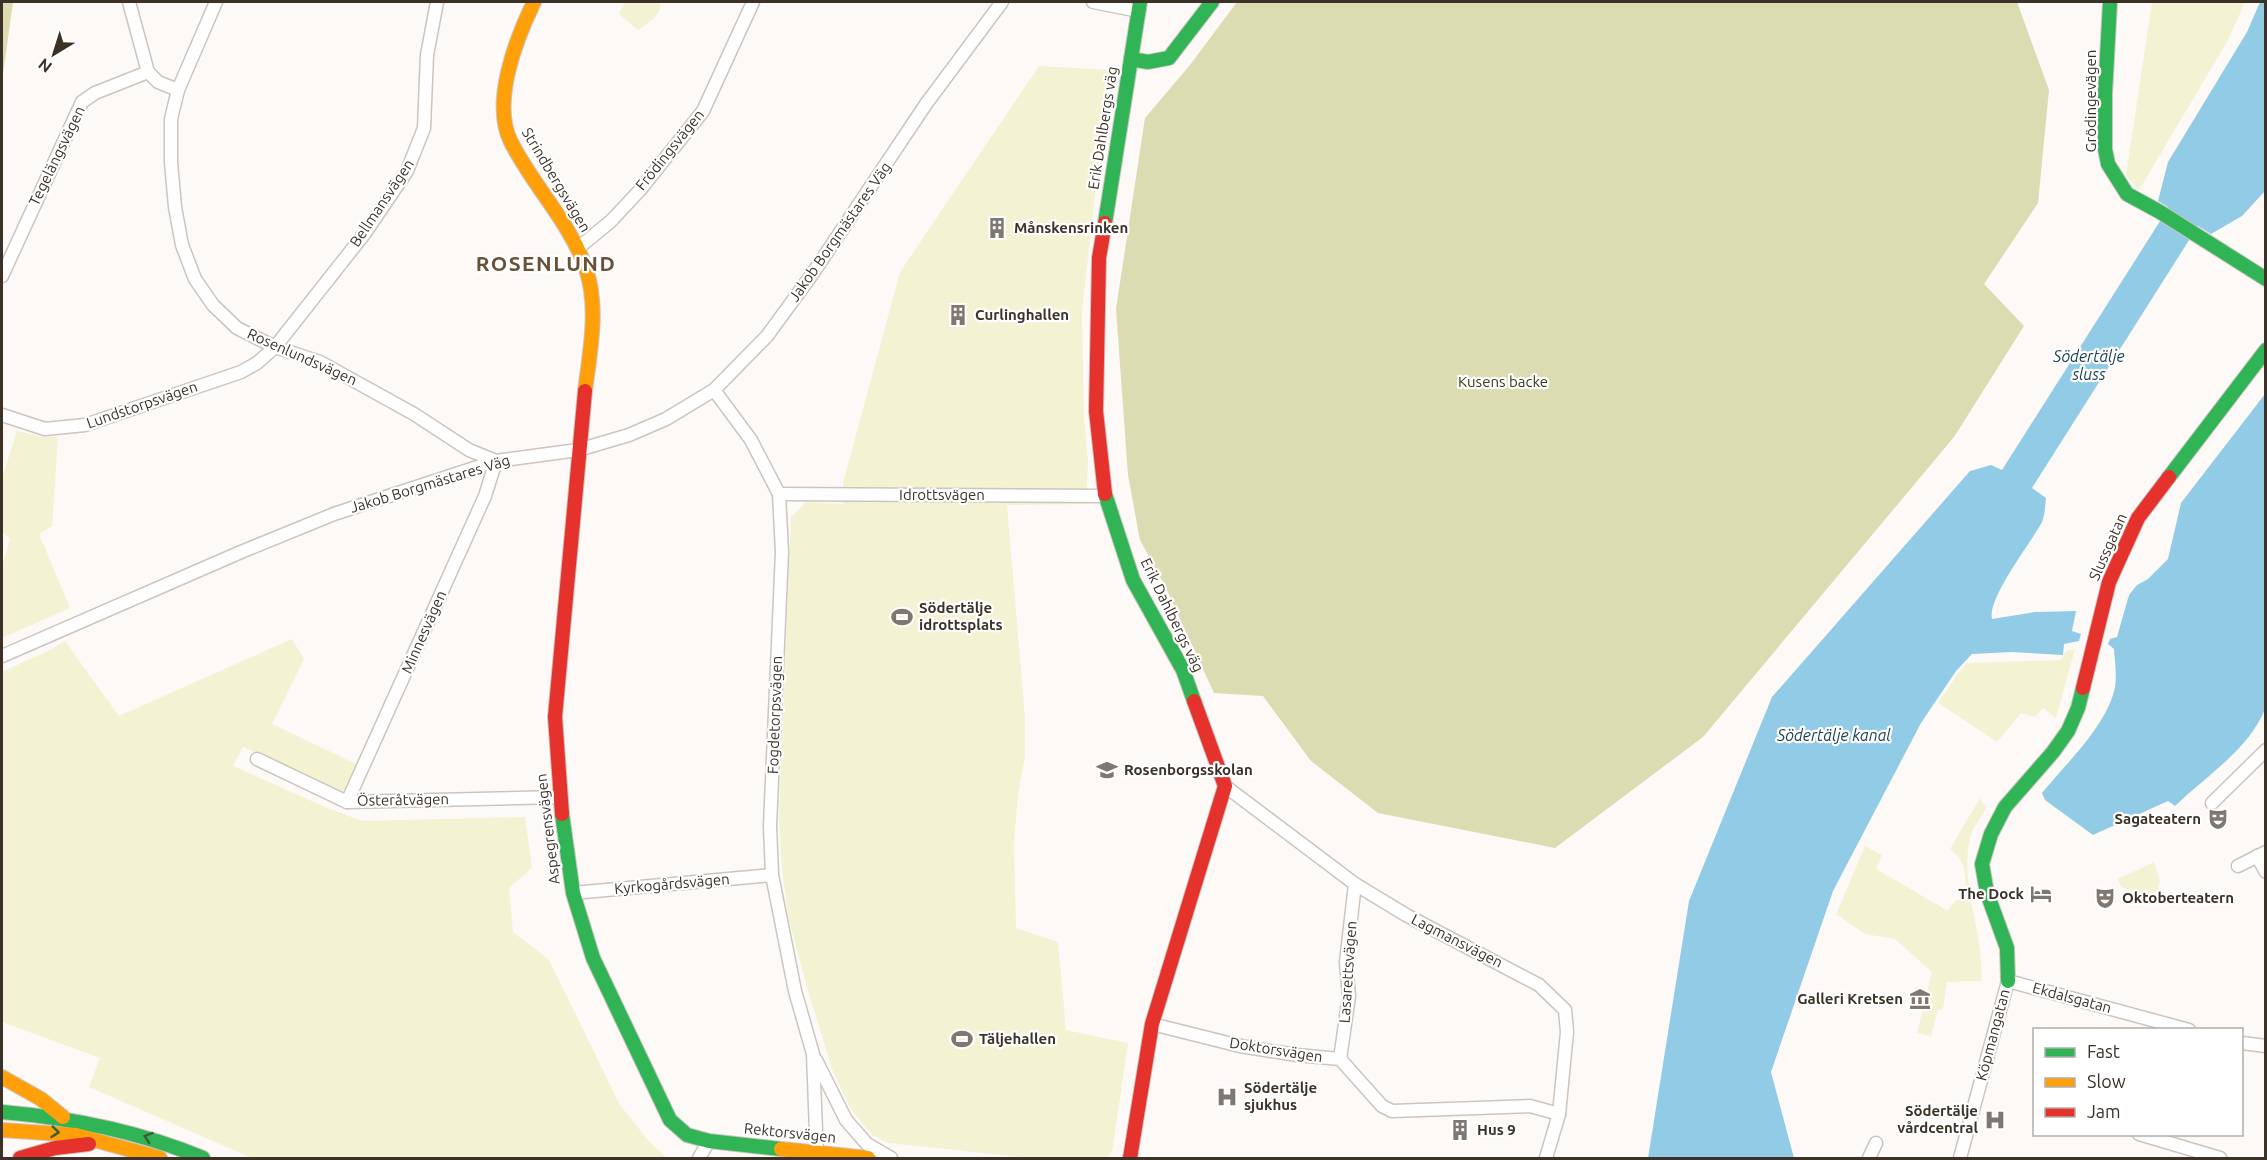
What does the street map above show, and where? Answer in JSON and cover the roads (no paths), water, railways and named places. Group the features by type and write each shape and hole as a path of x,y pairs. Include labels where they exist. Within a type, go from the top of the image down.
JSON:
{"street":[{"path":"129,2 148,72 158,82 178,90"},
{"name":"Rosenlundsvägen","path":"216,2 178,90 171,119 171,162 175,207 182,245 195,279 213,305 237,328 275,347 320,362 414,414 469,450 496,461"},
{"name":"Bellmansvägen","path":"275,347 365,233 414,156 424,128 427,55 437,2"},
{"name":"Strindbergsvägen","path":"534,2 522,26 506,81 505,125 511,142 568,230 586,269 592,298 591,340 578,450"},
{"name":"Frödingsvägen","path":"577,249 611,222 647,182 703,111 753,2"},
{"name":"Jakob Borgmästares Väg","path":"2,656 240,552 334,514 496,461 578,450 629,435 666,419 714,390 767,336 813,273 926,104 1002,2"},
{"path":"1093,2 1140,6"},
{"path":"1131,59 1148,62 1169,57 1212,2"},
{"name":"Grödingevägen","path":"2110,2 2105,103 2105,149 2109,164 2127,194 2160,212 2265,279"},
{"name":"Erik Dahlbergs väg","path":"1140,6 1099,258 1096,411 1105,496 1133,580 1183,670 1225,786"},
{"name":"Tegelängsvägen","path":"2,276 82,102 95,93 148,72"},
{"name":"Lundstorpsvägen","path":"2,415 45,429 85,425 241,372 258,363 275,347"},
{"name":"Slussgatan","path":"2008,981 2007,948 1987,893 1982,864 1991,834 2006,807 2068,731 2078,708 2109,582 2138,518 2265,350"},
{"name":"Fogdetorpsvägen","path":"714,390 752,440 779,494 782,552 770,826 772,876 795,991 813,1054 846,1120 867,1144 891,1158"},
{"name":"Aspegrensvägen","path":"578,450 555,717 559,797 573,893 593,958 670,1120 687,1135 709,1141"},
{"name":"Minnesvägen","path":"347,802 485,496 496,461"},
{"name":"Idrottsvägen","path":"779,494 1105,496"},
{"path":"2212,803 2265,750"},
{"name":"Österåtvägen","path":"257,759 347,802 559,797"},
{"path":"1130,1158 1152,1024 1225,786"},
{"name":"Lagmansvägen","path":"1225,786 1355,884 1406,915 1539,985 1565,1010 1568,1032 1558,1114 1546,1158"},
{"path":"2238,866 2261,854 2265,872"},
{"name":"Kyrkogårdsvägen","path":"573,893 772,876"},
{"name":"Lasarettsvägen","path":"1340,1059 1349,996 1346,962 1355,884"},
{"name":"Ekdalsgatan","path":"2008,981 2185,1028"},
{"name":"Köpmangatan","path":"1960,1158 2008,981"},
{"name":"Doktorsvägen","path":"1152,1024 1240,1046 1340,1059 1382,1106 1392,1111 1530,1106 1558,1114"},
{"path":"2243,1043 2265,1046"},
{"name":"Fogdetorpsvägen","path":"813,1054 818,1156"},
{"path":"2,1077 63,1117"},
{"path":"2,1112 63,1117 117,1127 167,1143 203,1158"},
{"path":"2,1130 67,1134 160,1158"},
{"path":"2146,1136 2220,1158"},
{"path":"699,1158 709,1141"},
{"name":"Rektorsvägen","path":"709,1141 818,1156 868,1158"},
{"path":"20,1158 55,1148 107,1143"},
{"path":"1869,1158 1876,1143"}],"water":[{"name":"Södertälje kanal","path":"2260,2 2265,2 2265,191 2242,216 2211,234 2198,226 2032,488 2046,498 2043,519 2011,570 1992,610 1992,619 2035,612 2076,611 2072,631 2081,634 2079,641 2064,644 2063,655 2012,652 1972,654 1956,671 1921,723 1833,891 1771,1072 1794,1158 1648,1158 1689,901 1772,697 1970,471 1991,465 2002,470 2162,218 2168,207 2158,201 2168,162 2247,32"},
{"path":"2265,394 2266,707 2259,722 2238,749 2175,806 2168,801 2093,835 2045,800 2042,793 2082,747 2108,708 2115,690 2116,678 2114,649 2108,644 2110,639 2117,637 2129,595 2137,585 2148,579 2168,559 2181,503"}],"place":[{"name":"Månskensrinken","path":"997,228"},
{"name":"Curlinghallen","path":"958,315"},
{"name":"Södertälje idrottsplats","path":"902,617"},
{"name":"Rosenborgsskolan","path":"1107,770"},
{"name":"Sagateatern","path":"2218,819"},
{"name":"The Dock","path":"2041,894"},
{"name":"Oktoberteatern","path":"2105,898"},
{"name":"Galleri Kretsen","path":"1920,999"},
{"name":"Täljehallen","path":"962,1039"},
{"name":"Södertälje sjukhus","path":"1227,1097"},
{"name":"Södertälje vårdcentral","path":"1995,1120"},
{"name":"Hus 9","path":"1460,1130"}],"district":[{"name":"ROSENLUND","path":"546,264"}],"water label":[{"name":"Södertälje sluss","path":"2089,365"}],"park label":[{"name":"Kusens backe","path":"1503,382"}]}
